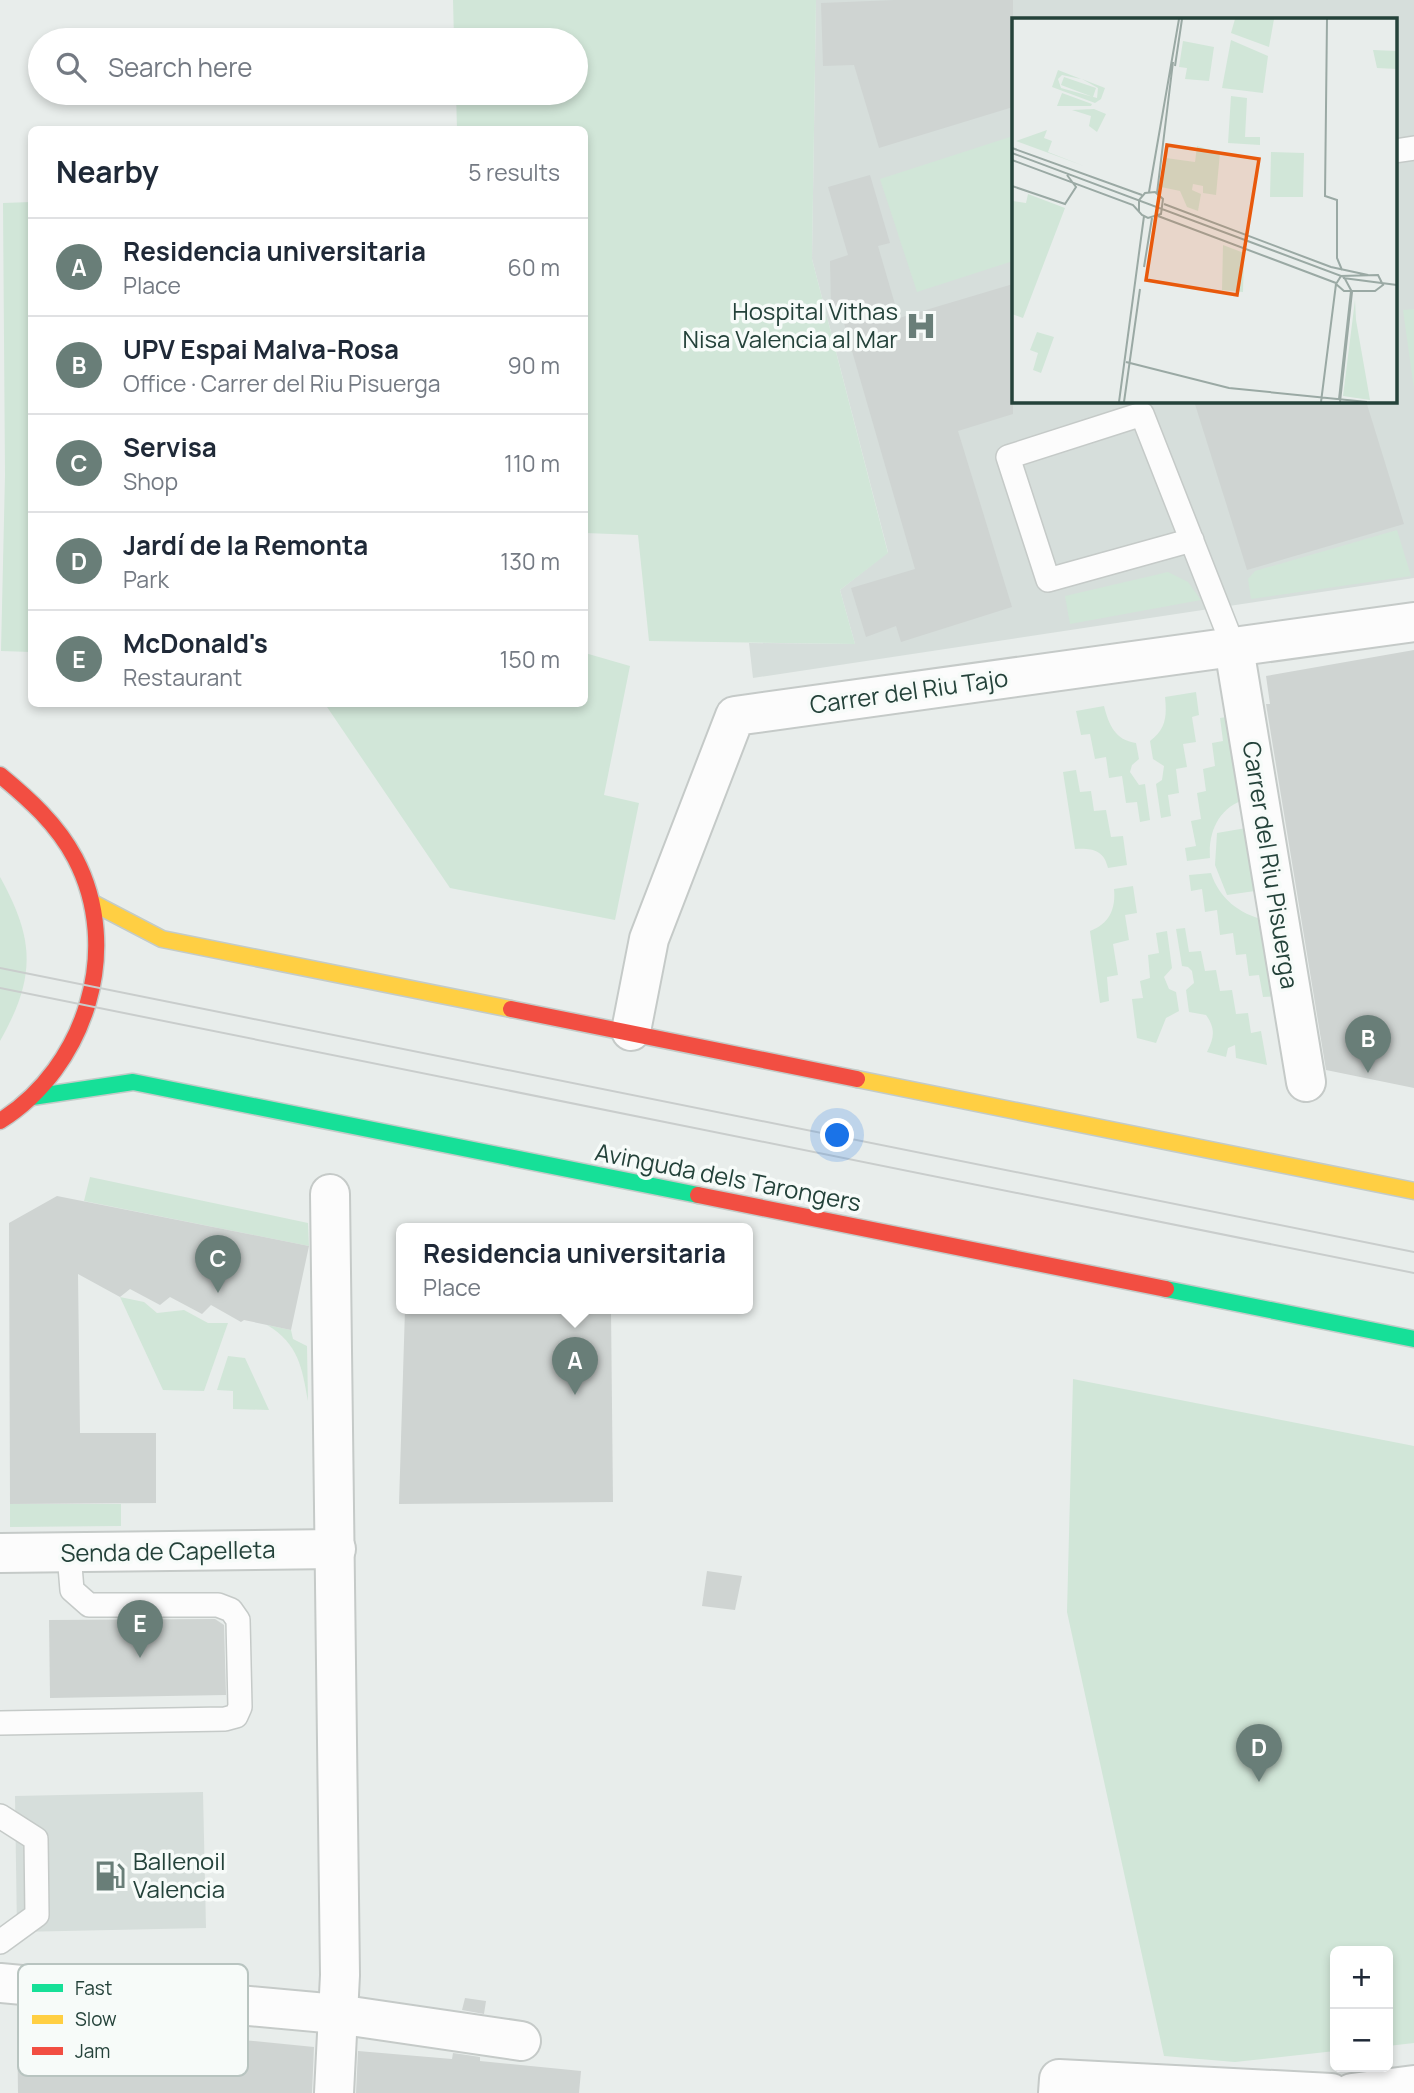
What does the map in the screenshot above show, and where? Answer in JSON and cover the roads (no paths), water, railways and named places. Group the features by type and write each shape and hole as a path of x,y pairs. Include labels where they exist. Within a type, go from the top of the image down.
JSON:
{"main road":[{"path":"0,775 30,797 58,828 80,864 93,903 98,946 89,1006 67,1055 32,1097 0,1121"},
{"path":"93,903 162,939 631,1031 1414,1191"},
{"name":"Avinguda dels Tarongers","path":"32,1097 133,1082 1414,1339"}],"street":[{"name":"Carrer del Riu Tajo","path":"631,1031 649,939 734,716 1414,622"},
{"name":"Carrer del Riu Pisuerga","path":"1234,648 1306,1082"},
{"path":"330,1194 340,1975 334,2093"},
{"name":"Senda de Capelleta","path":"0,1553 336,1549"},
{"path":"0,1983 18,1985"},
{"path":"248,2006 337,2014 521,2041"},
{"path":"1352,2093 1414,2085"},
{"path":"1058,2086 1331,2093"}],"lane":[{"path":"1396,151 1414,148"},
{"path":"1192,540 1048,580 1008,457 1142,414 1192,540 1234,648"},
{"path":"0,1723 225,1719 236,1716 240,1707 238,1620 231,1610 218,1605 89,1605 72,1590 69,1553"},
{"path":"0,1816 36,1839 37,1914 0,1942"}],"tram line":[{"path":"0,968 1414,1252"},
{"path":"0,988 1414,1273"}],"place":[{"name":"Hospital Vithas Nisa Valencia al Mar","path":"921,326"},
{"name":"UPV Espai Malva-Rosa","path":"1368,1073"},
{"name":"Servisa","path":"218,1293"},
{"name":"Residencia universitaria","path":"575,1395"},
{"name":"McDonald's","path":"140,1658"},
{"name":"Jardí de la Remonta","path":"1259,1782"},
{"name":"Ballenoil Valencia","path":"110,1876"}]}
